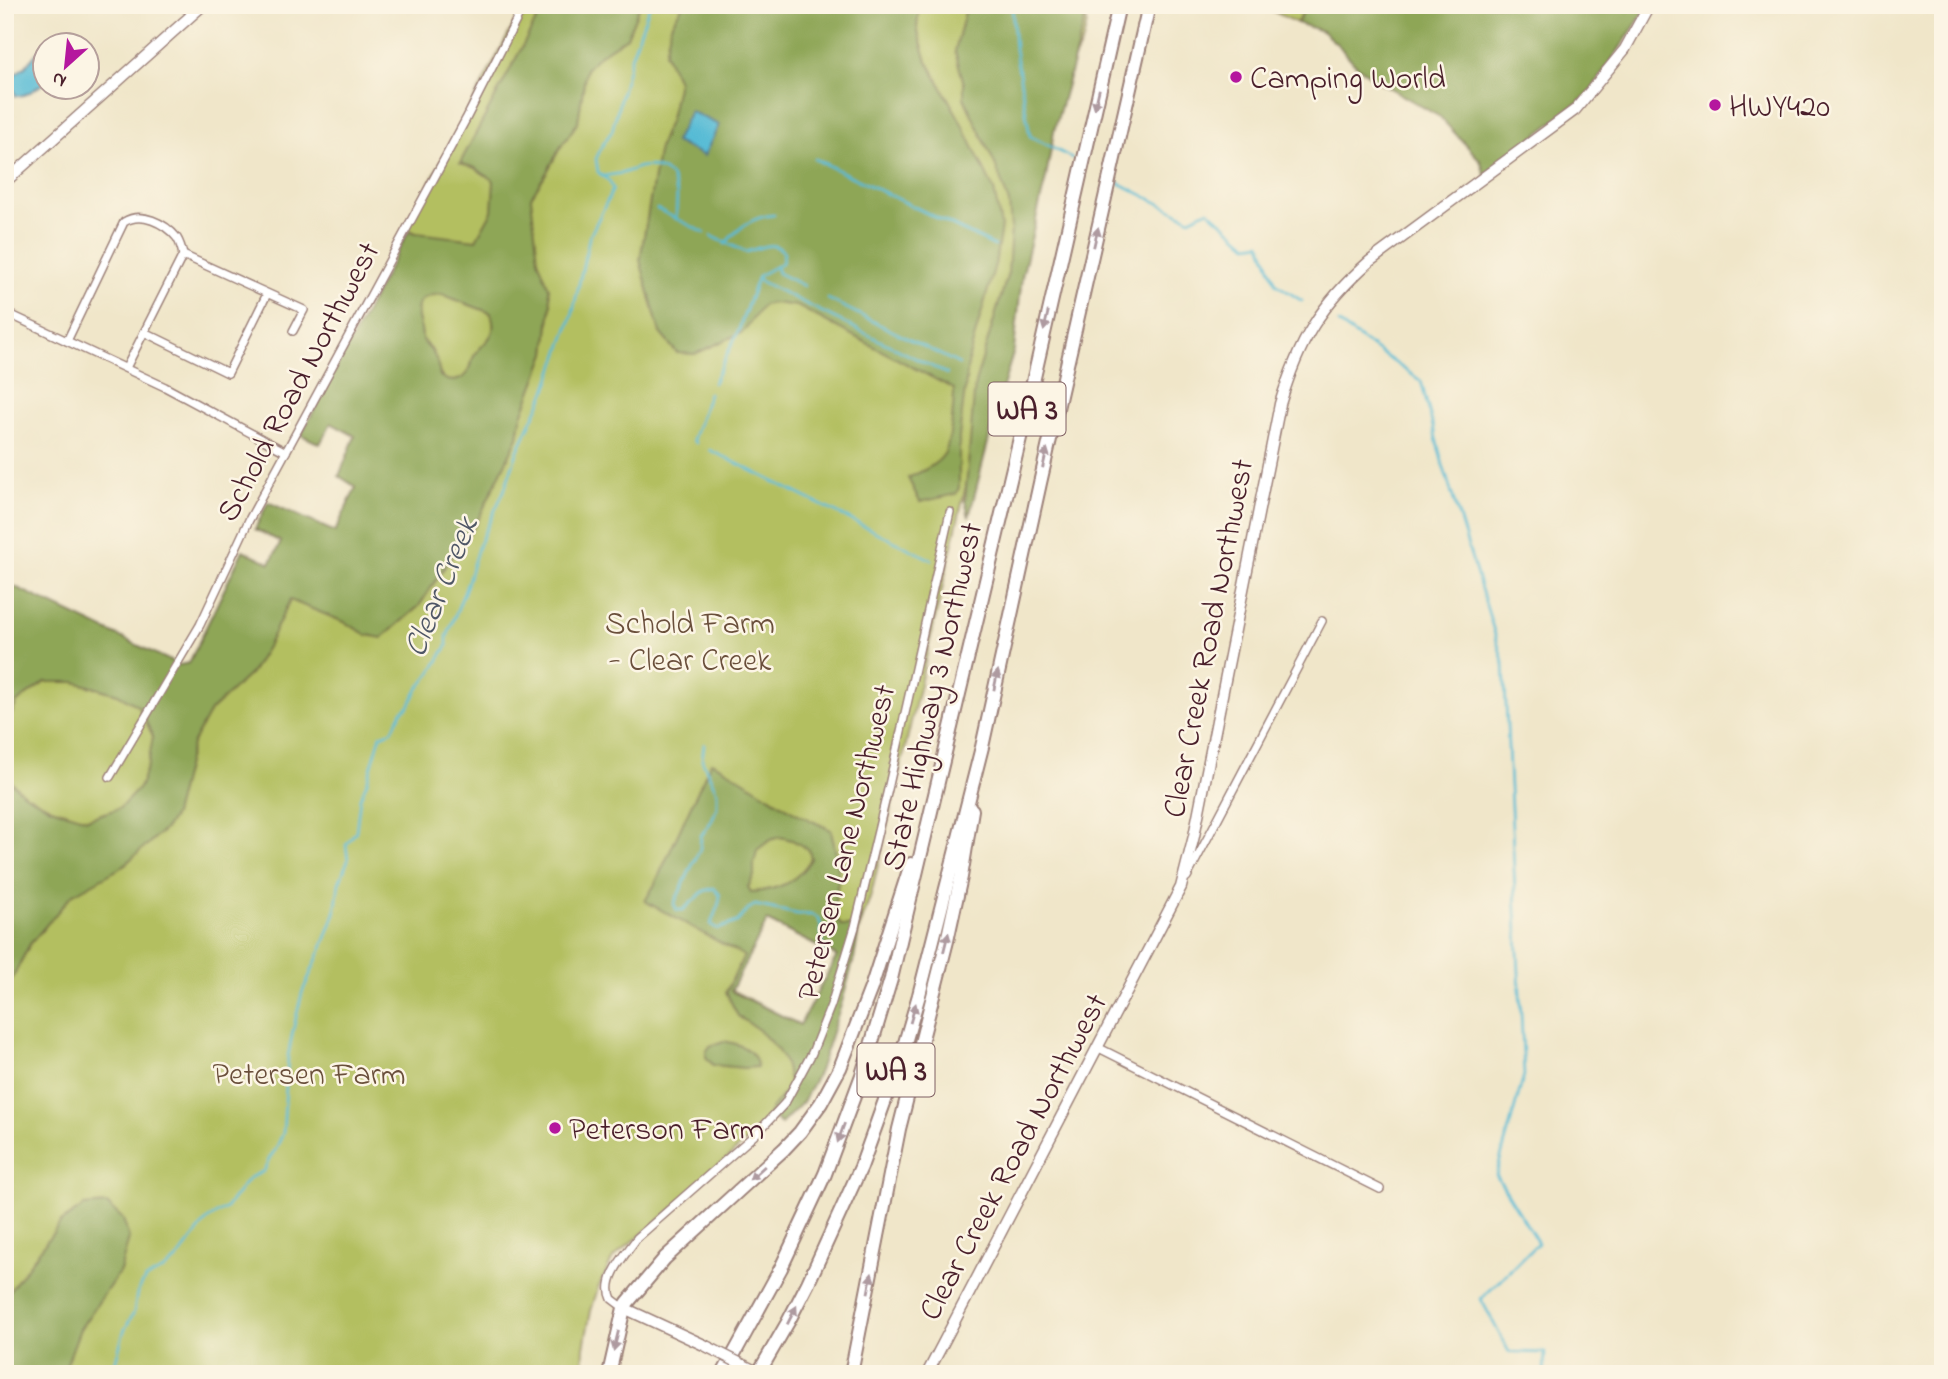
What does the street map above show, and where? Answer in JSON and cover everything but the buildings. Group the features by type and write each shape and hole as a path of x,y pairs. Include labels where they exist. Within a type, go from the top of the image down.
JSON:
{"highway":[{"name":"State Highway 3 Northwest","path":"723,1374 781,1268 842,1133 891,979 1022,430 1119,5"},
{"name":"State Highway 3 Northwest","path":"760,1374 808,1283 845,1203 875,1129 919,995 982,747 1149,5"},
{"path":"851,1374 899,1129 961,877 982,747"},
{"path":"609,1374 624,1308 665,1258 792,1140 829,1091 871,988 937,784"}],"main road":[{"path":"5,182 203,5"},
{"name":"Clear Creek Road Northwest","path":"927,1374 1181,887 1197,824 1279,412 1287,381 1302,343 1324,307 1370,261 1575,110 1625,48 1649,5"},
{"path":"624,1308 760,1374"}],"street":[{"path":"179,5 194,13"},
{"name":"Schold Road Northwest","path":"110,778 200,625 238,542 466,120 524,5"},
{"path":"67,341 124,222 131,218 151,219 178,239 183,255 126,368"},
{"path":"183,255 304,310 293,331"},
{"path":"144,332 228,373 267,294"},
{"path":"5,312 126,368 286,452"},
{"name":"Petersen Lane Northwest","path":"624,1308 612,1299 608,1287 637,1238 760,1131 785,1103 816,1042 855,927 950,512"},
{"path":"1181,887 1322,621"},
{"path":"1099,1048 1380,1189"}],"green space":[{"path":"524,5 1085,5 1087,23 1083,41 1057,93 871,895 820,1042 784,1106 671,1210 613,1258 598,1288 591,1311 584,1347 583,1374 5,1374 5,992 30,944 44,928 104,813 87,819 51,808 24,794 7,778 5,728 17,702 45,682 75,682 118,694 138,706 153,734 241,563 385,635 419,606 476,524 510,452 546,353 551,301 406,228","holes":["767,921 837,956 800,1025 731,990"]},
{"path":"559,5 640,5 627,37 601,54 586,69 578,122 531,197 538,259 549,288 551,304 546,353 521,418 518,437 476,524 419,606 382,638 367,635 344,622 290,600 251,673 210,711 192,744 174,815 166,828 122,867 72,895 30,944 5,992 5,772 7,778 24,794 51,808 87,819 120,808 139,788 148,765 153,736 138,706 118,694 75,682 45,682 17,702 5,728 5,582 179,665 189,663 243,550 270,563 281,542 255,529 268,502 335,532 356,487 339,476 355,436 331,423 320,444 301,435 408,232 476,240 492,211 494,181 475,168 460,163 538,17","holes":["441,294 491,313 492,333 474,356 465,375 453,381 440,376 435,356 422,338 417,309 421,300"]},
{"path":"683,5 919,5 917,29 927,61 994,190 1001,226 995,265 969,357 959,437 959,488 956,494 920,502 908,478 932,465 944,454 950,432 954,389 797,306 774,303 763,305 743,332 695,354 677,353 660,333 640,260 659,147 670,119 678,81 665,53 671,25"},
{"path":"964,5 1089,5 1054,131 1046,178 1022,277 1014,350 969,517 965,501 975,383 1008,273 1011,228 1009,203 995,164 964,98 964,84 955,51 965,12"},
{"path":"1260,5 1307,5 1297,23"},
{"path":"1307,5 1649,5 1588,95 1485,175 1480,160 1440,117 1376,80 1356,65 1322,31 1297,23"},
{"path":"441,294 491,313 493,320 491,336 474,357 463,378 456,381 441,376 433,352 422,341 418,305 425,298"},
{"path":"711,762 796,813 831,830 838,862 834,909 836,919 842,926 851,926 861,915 854,959 819,1071 803,1102 781,1124 768,1113 790,1085 785,1063 777,1049 759,1030 738,1016 726,992 744,956 645,901","holes":["780,837 792,840 809,850 811,859 799,874 786,884 751,892 748,887 754,876 757,850 770,840","767,921 837,956 800,1025 731,991"]},
{"path":"723,1041 750,1052 757,1067 713,1065 706,1057 706,1052 710,1046"},
{"path":"107,1204 123,1219 129,1238 120,1271 80,1329 63,1374 5,1374 5,1297 61,1222 84,1206"}],"water":[{"path":"32,59 32,91 16,96 12,76"},
{"path":"690,111 719,125 704,156 675,142"}],"waterway":[{"name":"Clear Creek","path":"112,1374 124,1331 134,1312 137,1293 145,1279 165,1269 177,1259 207,1220 226,1208 249,1178 264,1171 283,1133 288,1056 293,1030 302,993 335,913 339,883 348,860 346,845 356,831 360,798 381,735 392,731 402,711 409,706 447,646 447,637 479,544 546,391 572,316 589,238 613,189 609,181 598,172 596,159 612,131 631,57 650,5"},
{"path":"1012,5 1015,49 1030,136 1072,158"},
{"path":"815,159 995,246"},
{"path":"604,176 649,166 662,170 671,176 677,194 676,219"},
{"path":"1119,183 1190,219 1208,210 1248,245 1261,243 1276,284 1302,301"},
{"path":"657,209 705,233"},
{"path":"725,244 746,224 774,215"},
{"path":"711,236 746,252 772,245 784,253 782,263 758,276 738,332 713,383"},
{"path":"776,267 778,273 804,286"},
{"path":"758,277 760,281 947,374"},
{"path":"828,299 959,364"},
{"path":"1338,323 1421,381 1443,465 1504,664 1524,1075 1496,1175 1538,1243 1481,1299 1509,1352 1545,1353 1544,1374"},
{"path":"696,443 693,440 709,393"},
{"path":"710,450 932,560"},
{"path":"704,744 702,760 717,792 717,807 701,836 700,849 674,904 677,910 683,910 704,891 714,888 720,899 711,925 718,929 737,922 755,905 813,915 819,919 821,926 824,955"}],"place":[{"name":"Camping World","path":"1236,77"},
{"name":"HWY420","path":"1715,105"},
{"name":"Peterson Farm","path":"555,1128"}],"park label":[{"name":"Schold Farm - Clear Creek","path":"690,640"},
{"name":"Petersen Farm","path":"309,1073"}]}
